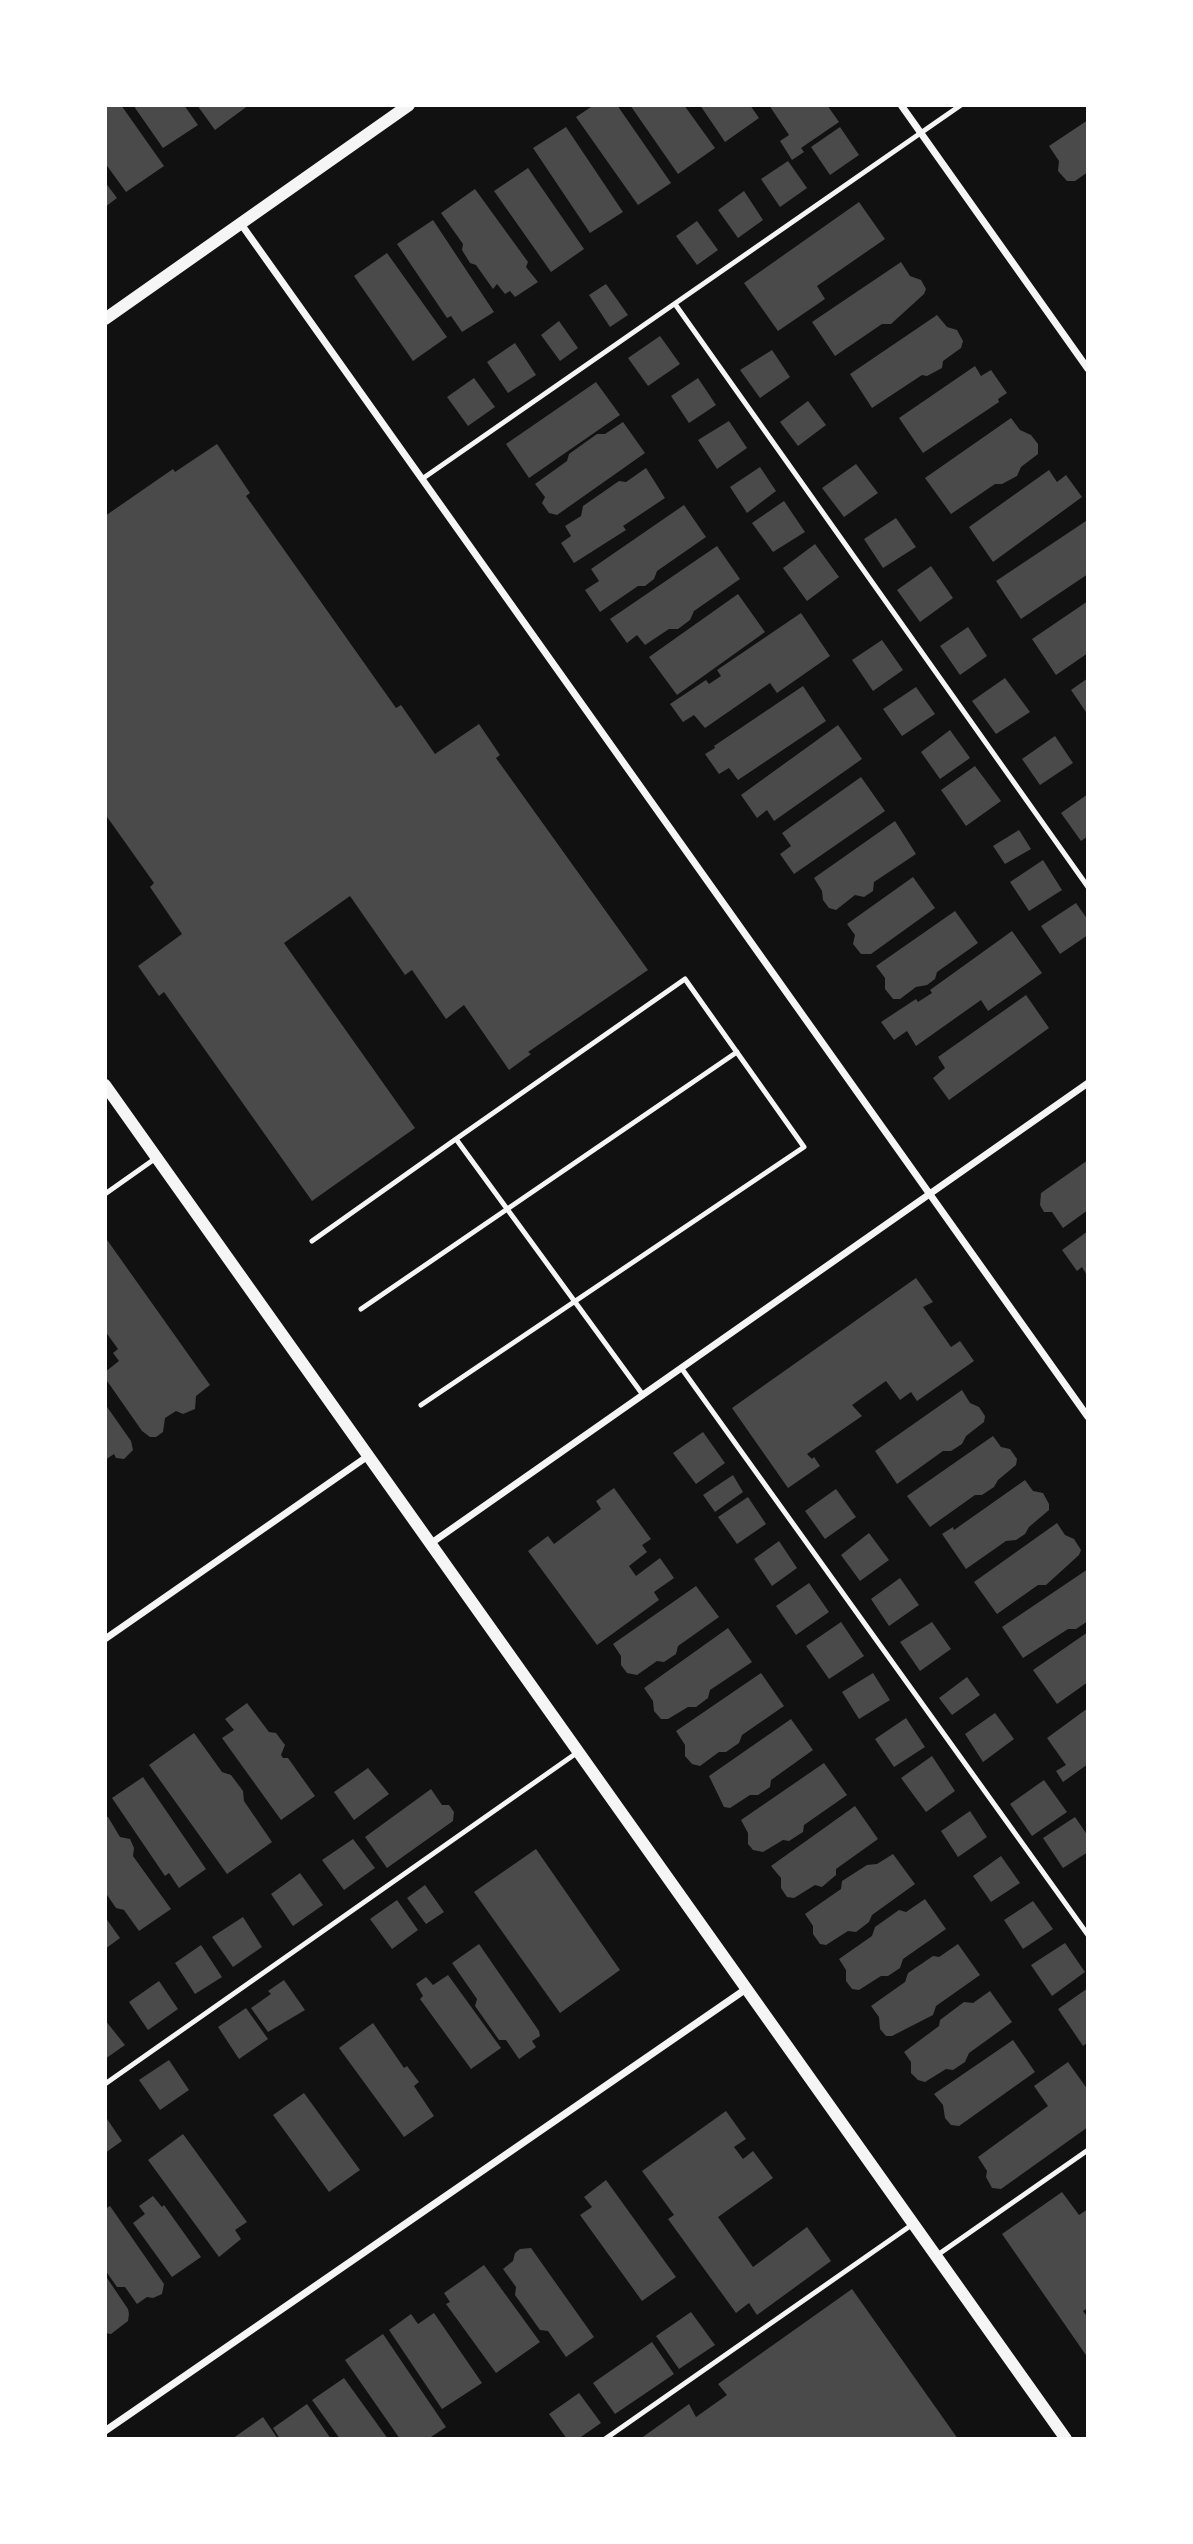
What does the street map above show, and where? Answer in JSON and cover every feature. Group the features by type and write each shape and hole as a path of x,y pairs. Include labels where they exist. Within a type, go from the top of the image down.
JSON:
{"street":[{"path":"105,318 409,105"},
{"path":"901,105 1088,369"},
{"path":"241,224 1088,1417"},
{"path":"430,1544 1088,1083"},
{"path":"105,1086 1066,2439"},
{"path":"105,1639 368,1456"},
{"path":"105,2431 746,1989"}],"lane":[{"path":"422,479 961,105"},
{"path":"675,304 1088,887"},
{"path":"312,1241 685,979 804,1147 421,1405"},
{"path":"361,1309 737,1052"},
{"path":"456,1139 643,1395"},
{"path":"105,1195 156,1158"},
{"path":"682,1369 1088,1935"},
{"path":"105,2084 578,1752"},
{"path":"936,2256 1088,2150"},
{"path":"605,2439 913,2224"}],"building":[{"path":"105,105 121,105 164,166 126,192 105,163"},
{"path":"133,105 184,105 198,125 163,148"},
{"path":"197,105 249,105 215,130"},
{"path":"594,105 617,105 671,183 638,205 576,117"},
{"path":"630,105 684,105 715,148 678,174"},
{"path":"700,105 750,105 759,118 725,142"},
{"path":"769,105 827,105 839,122 801,148 804,152 792,160 780,141 789,135"},
{"path":"1088,120 1088,172 1075,181 1067,181 1058,171 1059,161 1049,146"},
{"path":"566,127 623,212 590,233 533,148"},
{"path":"840,127 859,155 830,175 811,147"},
{"path":"788,161 807,188 780,207 761,179"},
{"path":"528,168 584,249 551,272 494,191"},
{"path":"105,182 117,198 105,207"},
{"path":"475,189 528,262 526,267 538,282 515,297 510,291 505,294 497,284 493,289 476,265 470,263 462,250 463,244 441,213"},
{"path":"744,191 763,220 738,238 718,210"},
{"path":"859,202 885,239 817,286 825,299 778,331 744,283"},
{"path":"433,220 494,312 462,332 451,316 447,318 397,244"},
{"path":"697,221 718,250 697,265 676,236"},
{"path":"387,253 447,337 413,361 354,276"},
{"path":"901,262 910,276 921,280 926,289 924,294 891,324 882,324 835,356 812,322"},
{"path":"606,284 628,315 610,327 589,295"},
{"path":"937,315 947,327 957,330 963,341 961,348 943,361 942,368 927,376 922,375 872,408 850,374"},
{"path":"559,321 578,348 560,361 541,335"},
{"path":"660,336 680,364 648,386 628,358"},
{"path":"515,343 536,375 508,393 487,362"},
{"path":"772,350 790,377 760,398 740,370"},
{"path":"975,366 981,376 991,370 1007,393 998,399 999,402 923,453 899,418"},
{"path":"474,378 495,407 468,426 447,397"},
{"path":"698,378 716,405 689,423 671,396"},
{"path":"596,382 620,415 529,478 506,444"},
{"path":"808,401 826,425 798,446 780,422"},
{"path":"1011,418 1020,430 1031,435 1038,444 1038,454 1021,467 1017,476 1002,484 995,484 951,514 925,478"},
{"path":"729,421 747,448 717,469 698,440"},
{"path":"623,422 645,453 557,515 549,513 542,503 545,497 535,484 567,461 569,454 597,434 605,434"},
{"path":"217,444 250,493 246,496 396,708 401,705 435,754 479,724 500,755 496,758 648,970 528,1052 531,1054 509,1070 464,1005 446,1019 412,970 405,975 350,896 284,943 415,1128 312,1201 164,992 159,996 138,966 182,934 150,887 154,883 105,814 105,516 173,469 175,472"},
{"path":"856,464 878,493 844,517 822,488"},
{"path":"760,467 776,491 747,513 730,487"},
{"path":"646,468 665,498 623,526 626,530 574,563 561,543 571,536 565,526 581,516 583,506 619,481 626,482"},
{"path":"1049,470 1057,482 1066,475 1082,497 993,562 969,527"},
{"path":"784,501 805,532 773,552 752,523"},
{"path":"684,505 706,537 657,571 654,579 645,586 638,586 600,612 585,590 599,581 591,569"},
{"path":"896,518 916,547 883,568 864,539"},
{"path":"1086,521 1088,574 1021,619 996,581"},
{"path":"815,544 839,577 807,601 783,568"},
{"path":"717,546 740,579 694,611 690,620 678,629 669,629 645,645 637,635 627,643 610,619"},
{"path":"931,566 953,598 920,622 897,590"},
{"path":"738,594 765,632 677,695 649,657"},
{"path":"1088,601 1088,653 1056,675 1032,639"},
{"path":"801,613 830,656 777,693 770,683 705,728 694,715 683,722 670,704 706,680 709,684 721,676 717,670"},
{"path":"968,627 987,656 960,675 940,646"},
{"path":"882,640 903,670 873,691 852,660"},
{"path":"1005,678 1030,712 996,734 972,701"},
{"path":"1088,678 1088,715 1071,690"},
{"path":"803,686 826,721 738,780 729,768 719,774 705,754"},
{"path":"916,687 935,714 902,736 883,709"},
{"path":"838,725 862,759 774,821 767,810 757,818 741,795"},
{"path":"950,730 970,758 940,779 921,752"},
{"path":"1055,736 1073,763 1040,785 1022,759"},
{"path":"975,766 1001,801 966,826 941,790"},
{"path":"861,777 885,811 794,874 780,854 791,846 782,833"},
{"path":"1088,794 1088,836 1081,841 1061,813"},
{"path":"895,821 916,854 874,882 873,891 864,897 855,895 836,910 829,908 814,878"},
{"path":"1019,830 1031,849 1005,864 993,846"},
{"path":"1043,860 1062,890 1029,911 1010,882"},
{"path":"913,877 935,908 871,954 861,954 853,944 855,935 847,924"},
{"path":"1076,903 1088,920 1088,935 1060,954 1041,926"},
{"path":"955,911 978,943 937,972 935,979 927,985 916,987 900,999 893,999 885,989 885,978 876,966"},
{"path":"1012,931 1042,973 988,1011 981,1000 916,1046 907,1031 894,1040 881,1022 916,999 918,1002 932,993 930,990"},
{"path":"1026,995 1049,1028 949,1100 933,1078 945,1068 938,1057"},
{"path":"1088,1160 1088,1210 1063,1228 1052,1212 1044,1212 1040,1205 1041,1193"},
{"path":"1088,1231 1088,1277 1082,1267 1077,1271 1062,1250"},
{"path":"105,1237 210,1385 196,1396 195,1409 183,1414 176,1411 165,1418 163,1432 156,1437 150,1437 142,1431 105,1378 105,1372 119,1361 113,1353 118,1349 105,1331"},
{"path":"916,1278 933,1302 923,1307 951,1347 960,1341 974,1361 917,1401 911,1392 900,1400 886,1381 852,1405 862,1416 807,1454 812,1459 814,1457 820,1466 788,1488 732,1408"},
{"path":"962,1390 970,1403 979,1407 985,1416 984,1422 966,1436 962,1444 951,1451 943,1451 897,1484 875,1451"},
{"path":"105,1404 131,1441 133,1450 124,1459 116,1458 114,1454 105,1460"},
{"path":"703,1432 725,1463 696,1484 673,1453"},
{"path":"993,1436 1001,1447 1010,1449 1017,1459 1016,1465 998,1480 994,1487 982,1495 975,1495 930,1527 907,1496"},
{"path":"733,1475 743,1492 715,1512 703,1495"},
{"path":"1025,1480 1033,1491 1043,1493 1049,1510 1029,1527 1025,1534 1016,1540 1006,1541 966,1569 942,1534 953,1527 954,1530"},
{"path":"614,1488 651,1539 642,1545 647,1552 629,1566 636,1576 660,1558 674,1578 654,1592 659,1600 597,1645 528,1551 548,1536 554,1544 601,1509 596,1501"},
{"path":"836,1489 856,1517 825,1539 805,1511"},
{"path":"748,1497 766,1524 737,1544 718,1517"},
{"path":"1057,1523 1065,1535 1074,1539 1081,1550 1079,1555 1046,1585 1038,1585 997,1614 974,1582"},
{"path":"869,1533 889,1560 860,1581 841,1555"},
{"path":"779,1541 797,1568 772,1586 754,1559"},
{"path":"1088,1569 1088,1621 1076,1629 1068,1629 1023,1658 1002,1627"},
{"path":"900,1578 919,1605 889,1626 871,1599"},
{"path":"809,1583 829,1612 796,1635 776,1606"},
{"path":"696,1586 719,1617 678,1646 676,1654 664,1662 657,1661 637,1675 627,1673 613,1644"},
{"path":"841,1622 864,1656 829,1679 806,1646"},
{"path":"932,1622 951,1649 920,1671 900,1642"},
{"path":"728,1628 752,1662 710,1690 708,1698 696,1707 688,1707 668,1719 661,1719 654,1711 653,1701 644,1688"},
{"path":"1088,1632 1088,1682 1057,1704 1033,1670"},
{"path":"761,1673 784,1706 742,1735 739,1743 726,1752 719,1752 700,1766 692,1764 685,1756 685,1745 676,1731"},
{"path":"873,1673 890,1700 859,1719 842,1692"},
{"path":"967,1677 980,1695 952,1715 939,1698"},
{"path":"247,1703 269,1732 276,1733 285,1745 281,1755 288,1758 315,1796 281,1820 222,1738 234,1730 225,1719"},
{"path":"1088,1708 1088,1764 1063,1782 1056,1771 1066,1765 1047,1738"},
{"path":"995,1713 1014,1739 983,1762 965,1734"},
{"path":"906,1718 925,1747 894,1767 875,1739"},
{"path":"791,1719 813,1750 771,1780 770,1787 758,1795 750,1795 730,1808 724,1807 709,1776"},
{"path":"194,1733 222,1772 231,1775 243,1791 244,1801 272,1842 227,1874 149,1765"},
{"path":"932,1756 955,1791 926,1812 901,1778"},
{"path":"824,1763 847,1795 804,1825 803,1832 789,1841 783,1840 763,1852 753,1850 748,1844 748,1833 741,1820"},
{"path":"368,1768 389,1794 354,1820 334,1792"},
{"path":"143,1777 206,1869 179,1888 169,1873 165,1876 112,1798"},
{"path":"1044,1780 1067,1812 1032,1836 1010,1804"},
{"path":"431,1789 442,1805 449,1805 454,1812 453,1821 387,1868 365,1837"},
{"path":"855,1806 878,1839 836,1869 836,1875 822,1887 815,1885 794,1898 787,1897 781,1888 781,1878 771,1866"},
{"path":"970,1811 987,1837 958,1857 941,1831"},
{"path":"105,1816 120,1837 130,1839 134,1848 133,1856 171,1909 139,1931 124,1910 116,1908 105,1892"},
{"path":"1075,1817 1088,1836 1088,1852 1063,1868 1043,1838"},
{"path":"353,1839 375,1868 344,1890 322,1860"},
{"path":"536,1849 620,1970 560,2013 474,1892"},
{"path":"893,1854 915,1884 872,1915 869,1922 856,1932 848,1931 826,1945 820,1944 805,1914 841,1889 842,1881 867,1865 877,1864"},
{"path":"1001,1856 1020,1883 991,1902 973,1876"},
{"path":"300,1873 323,1905 293,1926 271,1894"},
{"path":"425,1885 444,1912 426,1924 407,1898"},
{"path":"925,1899 946,1929 903,1959 900,1968 888,1976 881,1976 859,1990 852,1989 846,1981 846,1970 839,1959 872,1936 875,1927 899,1910 906,1912"},
{"path":"397,1900 418,1930 392,1949 370,1919"},
{"path":"1033,1901 1053,1929 1023,1949 1004,1920"},
{"path":"105,1917 120,1938 105,1949"},
{"path":"243,1917 262,1947 233,1967 212,1937"},
{"path":"1065,1943 1085,1972 1052,1996 1031,1965"},
{"path":"479,1944 539,2031 540,2036 532,2041 536,2047 519,2059 506,2040 499,2040 475,2006 477,1999 452,1963"},
{"path":"958,1944 980,1975 936,2006 933,2015 892,2036 886,2036 880,2029 879,2017 871,2006 905,1982 908,1973 933,1956 939,1957"},
{"path":"201,1945 222,1977 195,1994 175,1963"},
{"path":"448,1975 501,2048 471,2069 420,1999 423,1996 416,1984 426,1977 433,1985"},
{"path":"284,1980 305,2010 268,2032 251,2008 271,1994 268,1991"},
{"path":"159,1981 178,2009 148,2030 129,2002"},
{"path":"1088,1988 1088,2042 1083,2046 1058,2009"},
{"path":"990,1991 1012,2022 969,2053 965,2062 953,2070 946,2069 925,2082 918,2080 911,2073 911,2062 904,2052 939,2026 940,2020 964,2002 973,2003"},
{"path":"246,2008 268,2039 239,2059 218,2027"},
{"path":"105,2020 125,2045 105,2059"},
{"path":"373,2023 404,2068 407,2066 419,2082 414,2086 434,2116 404,2137 339,2048"},
{"path":"1013,2040 1035,2072 959,2126 951,2125 945,2118 943,2105 934,2094"},
{"path":"169,2060 189,2090 160,2110 139,2080"},
{"path":"1068,2062 1088,2090 1088,2127 1001,2189 992,2188 986,2177 987,2171 978,2157 1048,2106 1034,2086"},
{"path":"304,2093 360,2170 329,2192 273,2115"},
{"path":"726,2111 746,2139 734,2147 743,2159 753,2151 773,2178 718,2217 753,2267 807,2227 831,2261 757,2315 749,2303 736,2313 668,2219 674,2215 642,2171"},
{"path":"105,2116 122,2141 105,2153"},
{"path":"183,2134 247,2222 235,2230 241,2239 219,2257 148,2160"},
{"path":"606,2180 676,2277 642,2301 580,2215 592,2207 584,2197"},
{"path":"1062,2192 1079,2215 1088,2209 1088,2308 1083,2311 1088,2318 1088,2358 1002,2234"},
{"path":"153,2196 162,2207 164,2205 201,2257 172,2277 133,2223 145,2214 139,2206"},
{"path":"110,2206 164,2284 162,2294 153,2298 147,2297 137,2304 125,2287 117,2287 105,2270 105,2209"},
{"path":"531,2248 594,2337 566,2357 548,2331 540,2330 515,2295 516,2287 503,2269 513,2261 515,2253 520,2249"},
{"path":"484,2265 540,2342 496,2373 446,2304 450,2302 444,2293"},
{"path":"105,2275 129,2314 128,2321 111,2334 105,2333"},
{"path":"852,2289 958,2439 640,2439 689,2404 696,2417 727,2395 718,2384"},
{"path":"691,2312 715,2345 679,2369 656,2336"},
{"path":"434,2313 482,2383 442,2409 389,2330 411,2314 418,2324"},
{"path":"383,2334 446,2427 428,2439 400,2439 345,2360"},
{"path":"652,2342 674,2374 615,2414 593,2383"},
{"path":"344,2378 388,2439 340,2439 312,2400"},
{"path":"579,2393 601,2423 578,2439 567,2439 549,2414"},
{"path":"307,2404 331,2439 280,2439 273,2428"},
{"path":"263,2417 278,2439 232,2439"}]}
